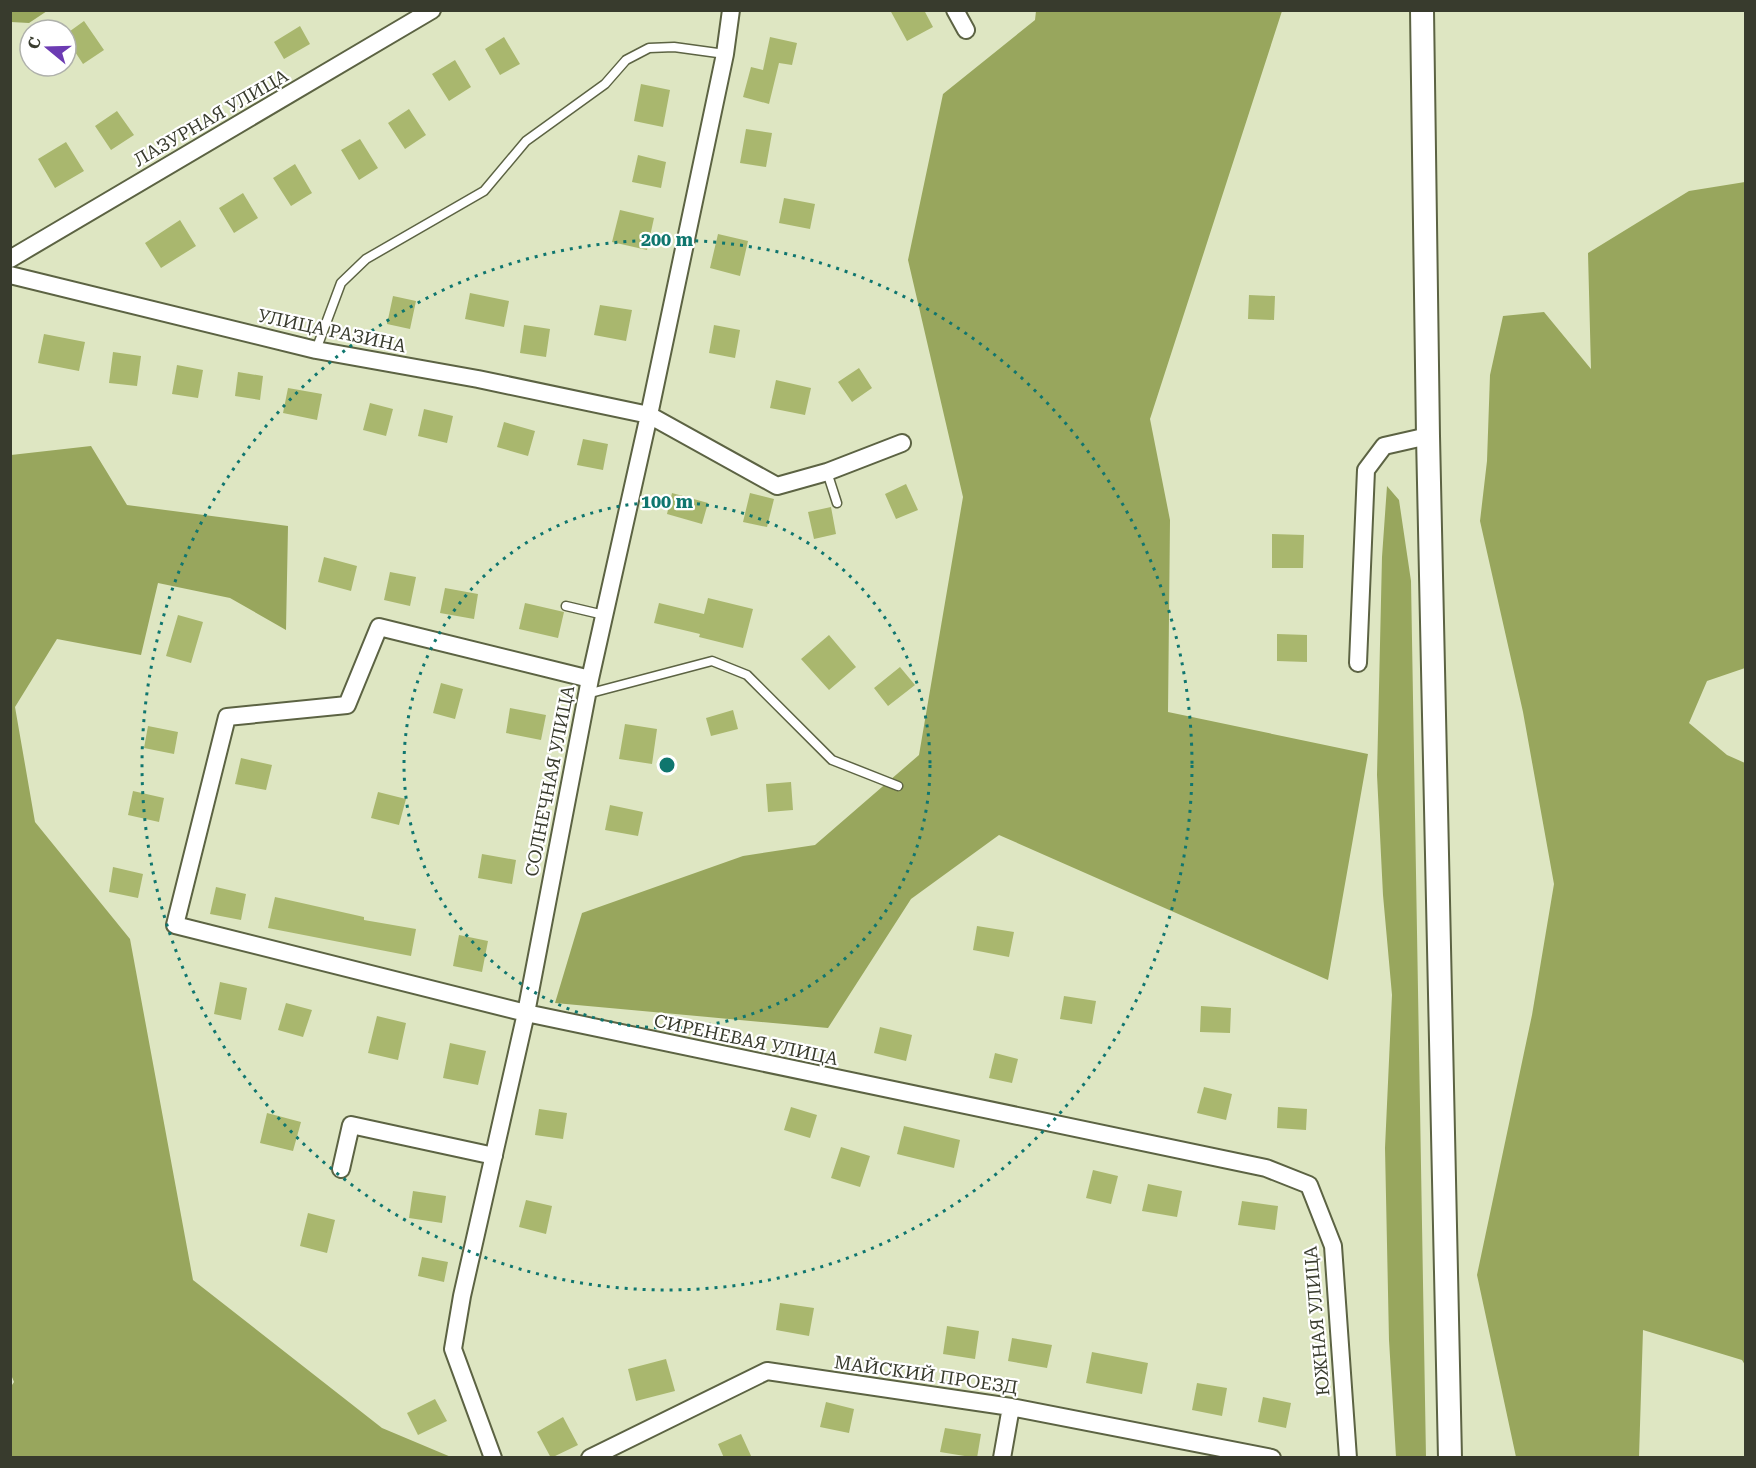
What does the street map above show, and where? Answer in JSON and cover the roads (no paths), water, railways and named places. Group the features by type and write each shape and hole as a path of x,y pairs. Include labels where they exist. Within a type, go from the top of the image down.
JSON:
{"street":[{"name":"ЛАЗУРНАЯ УЛИЦА","path":"10,259 432,10"},
{"name":"СОЛНЕЧНАЯ УЛИЦА","path":"493,1458 453,1349 462,1296 526,1013 588,686 649,415 724,54 731,10"},
{"path":"955,10 966,30"},
{"path":"1422,10 1428,436 1450,1458"},
{"name":"УЛИЦА РАЗИНА","path":"10,275 316,350 478,379 649,415"},
{"path":"649,415 777,486 827,472 902,443"},
{"path":"1358,663 1366,470 1384,446 1428,436"},
{"name":"СИРЕНЕВАЯ УЛИЦА","path":"588,686 379,627 347,705 227,717 175,926 526,1013 1255,1166 1309,1185"},
{"path":"341,1169 351,1125 494,1156"},
{"name":"ЮЖНАЯ УЛИЦА","path":"1309,1185 1333,1246 1348,1458"},
{"name":"МАЙСКИЙ ПРОЕЗД","path":"590,1458 767,1371 1011,1407 1272,1458"},
{"path":"1002,1458 1011,1407"}],"lane":[{"path":"316,350 340,282 366,258 484,191 526,141 605,84 626,60 649,48 674,47 724,54"},
{"path":"827,472 837,503"},
{"path":"566,606 604,615"},
{"path":"588,686 712,661 747,675 832,760 898,786"}]}
